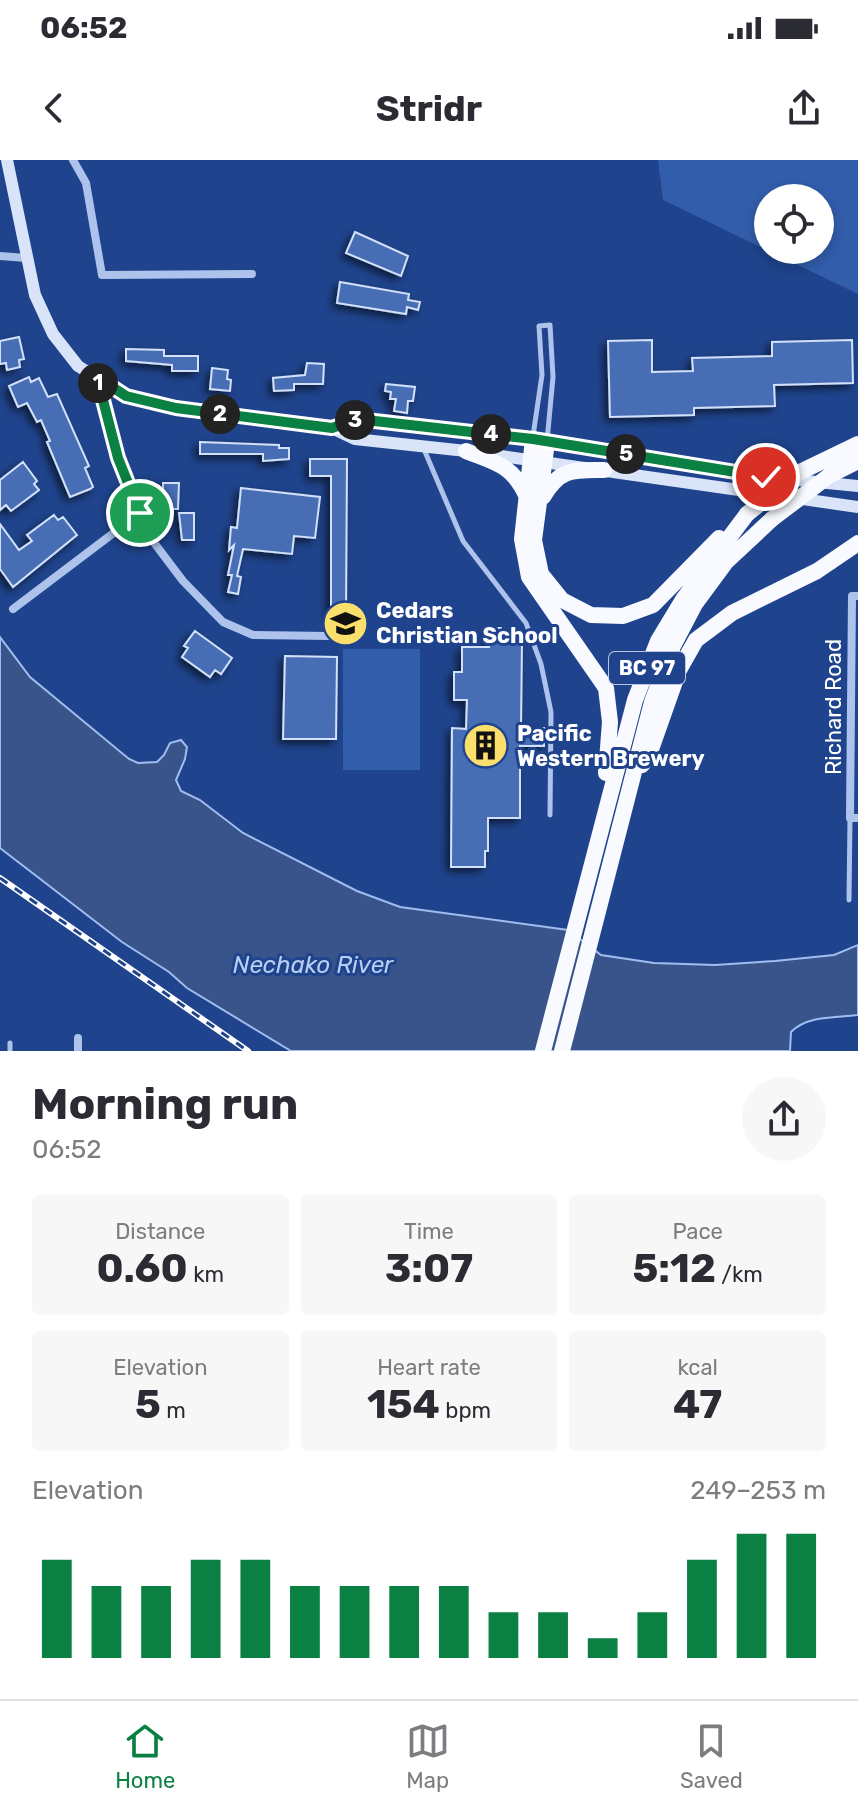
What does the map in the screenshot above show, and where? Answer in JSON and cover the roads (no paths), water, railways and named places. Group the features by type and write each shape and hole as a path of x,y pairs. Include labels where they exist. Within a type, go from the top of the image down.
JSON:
{"highway":[{"path":"540,440 534,499 534,540 541,574 562,600 591,615 623,616 653,605 712,543 742,520"},
{"name":"BC 97","path":"543,1051 635,700 658,641 684,598 742,520 800,472 858,444"},
{"path":"466,451 501,465 518,477 534,499"},
{"name":"BC 97","path":"562,1051 652,702 687,618 726,562 772,519 830,475 858,461"},
{"path":"599,830 610,744 606,688 529,577 522,539 534,499 553,480 575,470 604,470"},
{"path":"630,784 649,755 679,670 696,640 732,613 817,571 856,541"}],"main road":[{"path":"7,160 35,295 53,334 78,366 126,396 176,408 332,428 355,439 466,451 858,507"},
{"path":"332,428 357,419 540,440 766,477 858,486"}],"street":[{"path":"73,160 86,183 102,275 252,274"},
{"path":"0,256 26,258"},
{"path":"97,377 118,458 140,513 152,540 183,581 223,622 253,635 329,636"},
{"path":"13,609 140,513"},
{"name":"Richard Road","path":"854,818 855,596"},
{"path":"78,1038 78,1051"}],"lane":[{"path":"550,325 553,377 540,440 542,375 539,326 550,325"},
{"path":"423,446 463,541 526,623 541,664 551,712 550,815"},
{"path":"849,900 854,818"},
{"path":"10,1043 10,1051"}],"water":[{"name":"Nechako River","path":"0,637 30,677 129,759 138,763 157,762 170,743 181,740 187,747 176,780 181,791 200,800 243,833 357,891 400,907 568,930 601,955 654,963 715,965 775,961 834,955 858,945 858,1015 823,1018 798,1027 791,1032 790,1051 291,1051 187,988 0,848"}],"railway":[{"path":"0,878 248,1051"}],"place":[{"name":"Cedars Christian School","path":"345,623"},
{"name":"Pacific Western Brewery","path":"486,746"}]}
